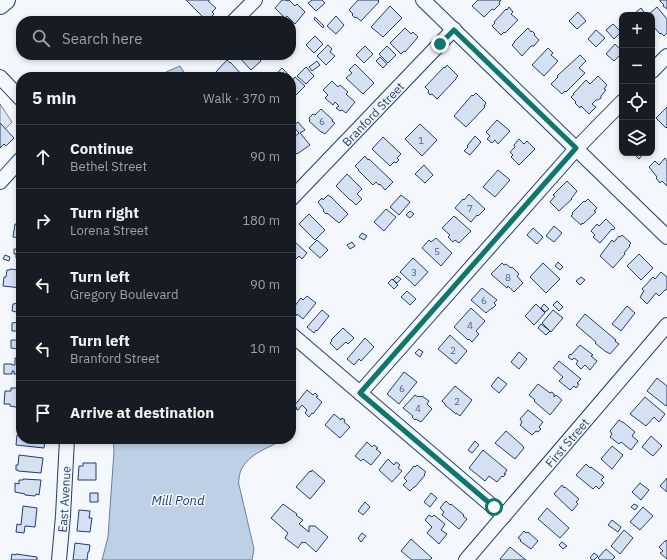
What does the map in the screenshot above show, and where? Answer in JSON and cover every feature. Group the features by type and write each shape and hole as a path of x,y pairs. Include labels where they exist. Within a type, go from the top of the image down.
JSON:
{"main road":[{"path":"0,5 6,0"}],"street":[{"path":"239,16 255,0"},
{"path":"423,0 667,237"},
{"name":"Branford Street","path":"296,194 454,30"},
{"path":"655,68 667,56"},
{"path":"0,72 10,87"},
{"path":"0,77 16,94"},
{"path":"360,393 576,148 619,105"},
{"path":"0,182 16,164"},
{"name":"First Street","path":"466,560 667,326"},
{"path":"296,338 504,516"},
{"name":"East Avenue","path":"59,560 67,444"}],"shaded area":[{"path":"0,104 12,122 5,129 0,123"}],"water":[{"path":"180,66 184,72 166,72"},
{"name":"Mill Pond","path":"113,444 275,444 257,453 247,461 240,472 239,485 254,549 252,560 102,560 108,537"}],"building":[{"path":"186,0 209,0 209,2 216,8 212,12 214,14 212,16 202,16"},
{"path":"282,0 289,0 295,6 297,4 305,12 296,23 296,16 283,16 275,8"},
{"path":"312,0 322,0 325,3 316,11 308,3"},
{"path":"358,0 379,0 379,2 361,21 356,17 355,18 349,10"},
{"path":"478,0 501,0 499,2 500,4 494,10 492,9 484,17 472,6"},
{"path":"660,0 667,0 667,9 663,6 664,5"},
{"path":"390,6 402,18 383,37 371,27"},
{"path":"509,7 513,12 511,14 518,20 501,35 492,26"},
{"path":"657,7 667,19 667,33 664,36 655,28 655,12 651,12"},
{"path":"641,8 644,12 636,12"},
{"path":"578,12 586,21 577,29 569,21"},
{"path":"336,16 344,25 336,34 327,26"},
{"path":"315,17 324,26 323,28 314,19"},
{"path":"613,24 619,30 619,34 614,39 606,30"},
{"path":"405,28 411,34 413,32 418,37 405,52 404,51 401,54 390,43"},
{"path":"528,28 539,40 522,56 512,45"},
{"path":"596,30 605,38 596,47 588,39"},
{"path":"315,36 323,44 314,53 306,45"},
{"path":"615,44 619,48 619,56 614,61 606,54"},
{"path":"328,45 332,49 330,52 335,56 326,65 317,56"},
{"path":"365,46 373,54 364,63 356,55"},
{"path":"387,46 396,55 388,63 379,54"},
{"path":"548,48 553,53 551,55 558,61 544,76 532,65"},
{"path":"580,55 586,61 579,68 585,73 566,92 565,91 562,94 551,84 558,77 557,76"},
{"path":"380,57 387,64 383,68 376,61"},
{"path":"227,60 239,72 216,72"},
{"path":"242,60 261,61 251,70"},
{"path":"317,61 320,65 312,71 309,67"},
{"path":"355,64 374,83 363,94 346,78 352,73 349,70"},
{"path":"447,65 458,76 437,99 432,94 430,95 428,92 429,91 425,87"},
{"path":"306,67 314,76 306,84 297,76"},
{"path":"282,68 286,72 278,72"},
{"path":"598,76 607,85 604,89 606,90 601,98 592,104 596,107 589,114 581,106 580,108 571,97 586,80 590,84"},
{"path":"296,78 305,86 296,95"},
{"path":"332,81 338,87 340,85 348,92 346,94 355,102 346,113 336,108 339,106 335,102 333,105 325,98 328,95 323,90"},
{"path":"476,93 486,103 484,106 485,107 466,127 454,116 472,95 473,96"},
{"path":"667,107 667,127 666,128 656,118"},
{"path":"321,109 335,123 325,134 309,121 309,118 313,114 315,115"},
{"path":"497,120 510,131 498,144 495,140 492,143 487,139 490,136 486,132"},
{"path":"298,122 305,130 300,133 310,145 297,154 296,136 299,133 296,130 296,124"},
{"path":"0,123 14,138 6,146 4,144 0,148"},
{"path":"420,124 437,140 422,156 405,139"},
{"path":"475,136 481,142 470,155 464,151"},
{"path":"383,137 401,154 397,158 399,160 390,166 372,149"},
{"path":"519,139 524,144 527,141 535,149 519,165 511,157 513,155 510,152 515,147 514,145"},
{"path":"365,156 393,182 385,190 376,182 373,185 355,166"},
{"path":"665,158 667,161 667,186 662,181 660,183 649,167 655,161 659,165"},
{"path":"424,165 433,175 425,183 415,174"},
{"path":"498,170 510,180 495,197 483,187"},
{"path":"347,174 362,189 357,194 362,199 356,205 336,186"},
{"path":"567,181 577,191 572,199 559,211 550,202 555,196 553,195"},
{"path":"469,194 485,209 471,222 455,208"},
{"path":"328,195 348,214 339,223 323,211 324,210 318,202 322,198 323,200"},
{"path":"401,195 410,202 399,215 390,207"},
{"path":"588,199 597,208 594,211 596,212 581,225 571,216 573,214 572,213 584,201 585,202"},
{"path":"386,209 396,217 384,231 374,222"},
{"path":"410,211 414,214 410,218 406,215"},
{"path":"309,214 325,230 315,240 299,224"},
{"path":"454,216 471,231 459,243 455,240 453,242 448,237 450,235 442,228"},
{"path":"606,219 615,228 613,230 612,229 600,243 593,237 595,235 591,231 597,224 599,226"},
{"path":"15,224 16,224 16,237 13,237"},
{"path":"554,226 562,233 554,242 546,236"},
{"path":"533,228 543,237 537,244 527,235"},
{"path":"362,233 367,236 364,240 359,237"},
{"path":"622,235 631,243 624,253 625,254 613,268 600,256 612,240 614,242 619,236 620,237"},
{"path":"436,238 452,253 441,266 422,248 429,240 431,242"},
{"path":"317,240 328,250 320,258 309,248"},
{"path":"352,242 355,246 350,249 347,245"},
{"path":"296,243 307,253 302,259 299,256 296,259"},
{"path":"639,254 653,268 641,280 627,266"},
{"path":"5,255 10,257 9,261 3,259"},
{"path":"413,258 428,272 415,286 400,272"},
{"path":"558,262 563,267 560,270 555,266"},
{"path":"502,263 511,268 512,267 519,274 517,276 523,283 514,292 491,274"},
{"path":"543,263 560,279 546,293 530,277"},
{"path":"7,270 16,270 16,287 3,286 4,277 6,277"},
{"path":"661,272 667,277 667,289 659,296 656,293 647,304 640,297 644,291 642,289 653,277 655,279"},
{"path":"397,276 401,279 397,283 393,280"},
{"path":"581,277 585,280 580,285 576,281"},
{"path":"392,279 398,285 394,289 388,283"},
{"path":"482,288 497,300 494,303 496,305 486,313 471,300"},
{"path":"407,291 416,299 410,305 401,297"},
{"path":"307,296 316,303 303,319 297,314 296,316 296,304 301,298 303,300"},
{"path":"557,301 563,307 559,311 553,305"},
{"path":"13,304 16,304 16,312 12,311"},
{"path":"536,304 545,313 534,325 525,316"},
{"path":"544,304 549,309 545,312 541,308"},
{"path":"627,306 635,313 621,331 612,324"},
{"path":"471,308 485,321 476,331 479,334 472,342 454,327"},
{"path":"322,310 329,316 314,333 307,327"},
{"path":"553,310 563,318 551,332 542,323"},
{"path":"585,314 619,344 610,354 595,343 596,342 576,325"},
{"path":"16,322 16,331 12,331 12,323"},
{"path":"541,324 550,331 546,335 538,328"},
{"path":"343,328 354,338 348,344 346,342 337,350 330,343 332,341 331,340"},
{"path":"450,335 467,351 456,364 438,349"},
{"path":"365,338 374,347 361,361 359,359 354,365 347,359"},
{"path":"11,340 16,340 16,349 11,348"},
{"path":"580,345 593,355 591,356 597,361 590,370 585,365 581,369 576,364 578,361 574,358 572,360 568,357"},
{"path":"419,349 423,352 420,357 415,353"},
{"path":"519,352 527,359 519,369 511,362"},
{"path":"16,358 16,374 12,371 12,374 4,374 4,364 15,365"},
{"path":"559,361 581,379 577,383 579,384 576,388 574,386 570,390 559,381 563,377 553,368"},
{"path":"404,372 417,382 399,404 387,394"},
{"path":"498,377 507,384 499,393 491,386"},
{"path":"657,378 667,386 666,406 647,391"},
{"path":"538,384 550,393 552,392 554,397 556,395 562,400 550,415 529,395"},
{"path":"455,386 472,400 460,416 442,401"},
{"path":"11,388 16,388 16,407 10,406 10,404 4,404 5,391 11,391"},
{"path":"307,390 313,395 315,393 318,396 316,397 322,402 309,417 305,413 307,410 302,405 298,410 296,409 296,404"},
{"path":"415,395 418,397 422,396 429,401 427,404 432,409 421,422 416,419 415,420 412,417 413,416 403,408"},
{"path":"645,397 665,414 659,422 654,417 646,426 630,414"},
{"path":"528,410 543,422 539,427 541,429 532,435 520,425 522,422 520,419"},
{"path":"334,414 341,420 342,418 345,420 344,422 350,427 340,438 325,425"},
{"path":"619,420 635,432 632,436 638,441 631,450 621,442 619,444 610,437 612,434 610,431"},
{"path":"506,431 524,448 515,459 495,443"},
{"path":"651,436 662,446 653,456 642,447"},
{"path":"475,441 479,445 472,453 468,450"},
{"path":"367,442 372,447 374,445 378,448 376,449 381,453 371,465 363,459 361,461 355,456"},
{"path":"16,444 44,444 44,448"},
{"path":"612,446 623,455 612,469 601,459"},
{"path":"483,450 507,470 504,474 506,474 497,482 489,476 485,481 469,468"},
{"path":"19,455 43,458 41,473 16,470"},
{"path":"388,459 394,465 396,462 400,465 398,468 402,471 392,482 379,470"},
{"path":"83,463 96,463 96,480 78,480 79,466 83,466"},
{"path":"586,464 604,477 601,480 604,483 599,489 596,486 593,489 576,475"},
{"path":"417,465 426,472 415,487 410,491 403,485 407,481 404,478 414,466 415,467"},
{"path":"312,470 325,481 310,499 296,487"},
{"path":"667,478 667,492 660,486"},
{"path":"19,480 41,480 39,495 25,495 15,492 15,483 19,484"},
{"path":"640,483 649,490 641,500 632,492"},
{"path":"562,485 579,499 576,502 578,504 572,511 554,494"},
{"path":"90,493 98,493 98,502 90,502"},
{"path":"431,493 437,498 430,507 424,502"},
{"path":"446,501 467,519 459,529 442,515 444,512 440,508"},
{"path":"365,502 370,507 363,515 358,511"},
{"path":"283,504 303,520 299,524 309,532 309,526 315,526 328,537 316,552 305,542 302,542 298,548 285,538 288,533 271,518"},
{"path":"634,504 638,506 635,510 631,507"},
{"path":"23,506 37,508 35,527 25,526 24,533 16,532 17,524 21,525"},
{"path":"643,507 653,516 640,530 630,522"},
{"path":"547,508 569,528 560,538 538,519"},
{"path":"79,510 90,511 89,518 92,518 90,532 77,531"},
{"path":"429,515 432,517 434,515 445,524 441,530 447,534 439,544 427,533 432,527 425,520"},
{"path":"612,520 621,527 618,532 608,525"},
{"path":"624,530 633,538 620,554 611,546"},
{"path":"524,531 526,533 528,532 538,541 531,549 518,538"},
{"path":"362,533 366,536 361,542 358,538"},
{"path":"411,539 432,558 430,560 412,560 401,551"},
{"path":"666,540 667,559 660,553 663,551 659,547"},
{"path":"562,542 567,546 563,549 559,545"},
{"path":"75,543 90,545 87,560 73,560"},
{"path":"510,547 526,560 501,560 500,559"},
{"path":"606,549 615,557 612,560 600,560 598,558"},
{"path":"594,553 598,556 592,560 590,558"},
{"path":"12,554 37,557 37,560 11,560"}],"route":[{"path":"440,44 454,30 576,148 360,393 494,507"}]}
